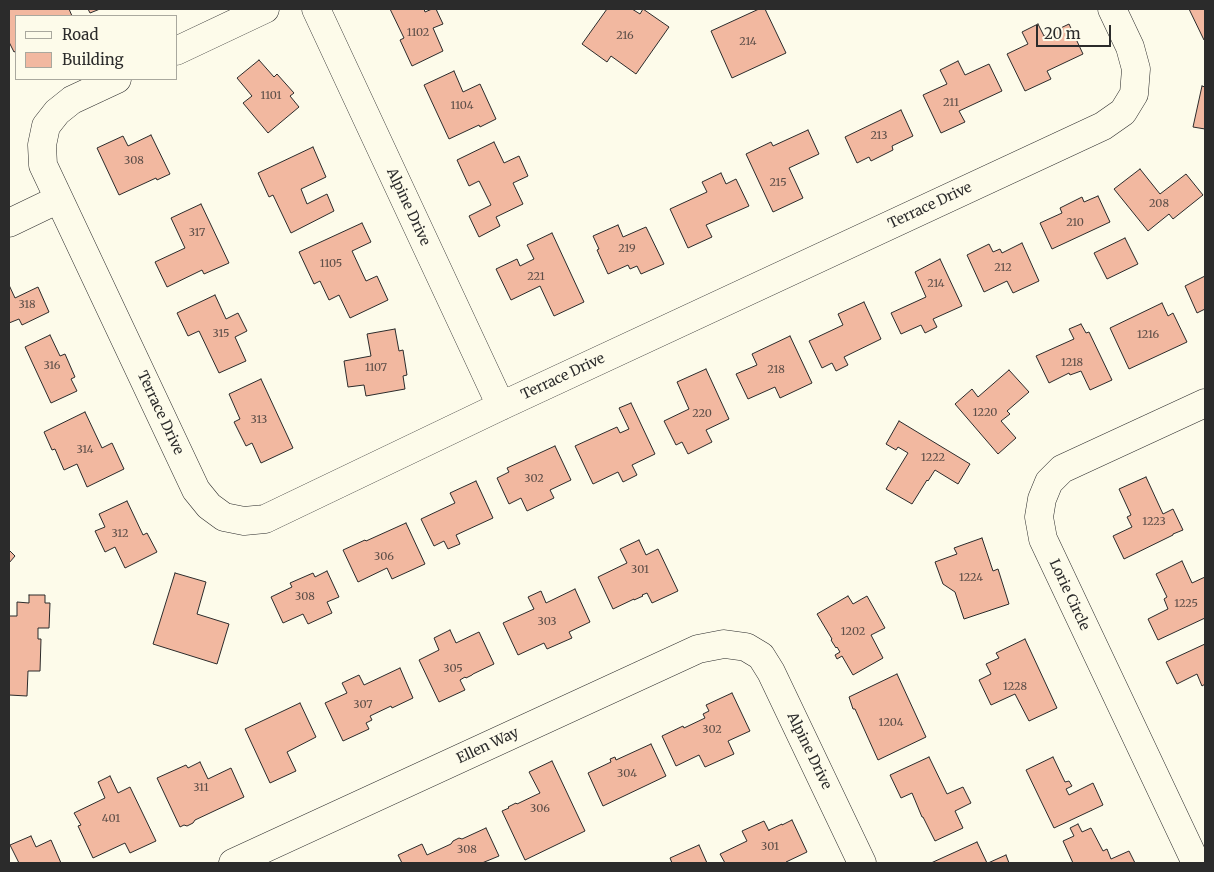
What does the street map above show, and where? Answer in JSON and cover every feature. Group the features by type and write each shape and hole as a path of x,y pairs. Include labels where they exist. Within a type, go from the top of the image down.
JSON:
{"street":[{"path":"178,50 265,9"},
{"name":"Alpine Drive","path":"316,9 500,406"},
{"name":"Terrace Drive","path":"115,80 72,100 57,112 46,126 42,145 43,165 196,490 209,506 224,517 244,521 264,518 500,406 1103,126 1123,112 1134,94 1136,69 1130,47 1112,9"},
{"path":"9,223 59,200"},
{"name":"Lorie Circle","path":"1196,863 1043,539 1039,517 1042,499 1050,482 1062,469 1205,403"},
{"name":"Ellen Way","path":"233,863 698,649 724,644 746,647"},
{"name":"Alpine Drive","path":"746,647 761,656 771,672 862,863"}],"building":[{"path":"69,9 72,15 15,15 14,52 9,42 9,10"},
{"path":"88,9 100,9 90,13"},
{"path":"390,9 424,9 425,12 436,9 443,24 433,28 443,51 412,66 400,40 404,38"},
{"path":"607,9 632,9 640,14 643,9 669,27 636,74 611,56 607,62 582,44"},
{"path":"759,9 765,9 786,53 732,78 711,31"},
{"path":"1189,9 1205,9 1204,40"},
{"path":"1038,24 1044,36 1069,24 1083,54 1047,71 1051,79 1025,91 1007,54 1028,44 1022,32"},
{"path":"259,60 274,77 277,74 294,93 290,96 299,107 268,133 243,103 252,96 237,78"},
{"path":"958,61 965,75 989,64 1002,91 959,111 965,122 941,133 923,95 947,84 940,70"},
{"path":"454,71 463,92 480,84 496,119 449,139 424,85"},
{"path":"1202,86 1205,87 1205,129 1193,127"},
{"path":"901,110 913,136 892,146 893,150 871,161 869,157 857,163 845,137"},
{"path":"808,130 819,154 789,168 803,198 773,212 746,154 771,142 773,146"},
{"path":"151,135 170,174 157,180 156,178 119,195 97,148 123,136 128,146"},
{"path":"494,142 504,163 519,156 528,176 513,183 523,204 496,217 500,226 479,237 469,216 491,205 479,181 469,186 457,160"},
{"path":"313,147 326,177 301,189 307,204 327,194 334,211 291,233 273,195 269,197 258,173"},
{"path":"1140,169 1160,194 1186,174 1203,195 1173,219 1169,214 1148,231 1114,189"},
{"path":"721,173 726,184 736,179 749,206 706,225 712,237 688,248 670,209 707,192 702,182"},
{"path":"1098,196 1110,222 1052,249 1040,223 1062,213 1060,208 1082,197 1084,202"},
{"path":"201,204 229,263 204,274 202,270 167,287 155,262 185,248 171,218"},
{"path":"362,223 371,242 352,251 366,281 377,276 388,300 350,318 339,295 329,300 320,281 314,284 299,252"},
{"path":"618,225 623,237 646,227 664,264 641,274 637,266 630,269 628,265 608,274 593,236"},
{"path":"552,233 584,302 554,316 540,286 511,300 496,269 517,259 520,266 534,259 527,245"},
{"path":"1125,238 1138,264 1107,279 1094,253"},
{"path":"1022,243 1039,281 1013,293 1007,281 984,292 967,255 989,244 993,252 1000,249 1002,253"},
{"path":"940,259 962,306 933,319 937,327 925,333 921,325 901,334 891,313 926,297 915,272"},
{"path":"1205,276 1205,309 1197,313 1185,286"},
{"path":"9,285 15,298 38,287 49,312 22,325 19,319 9,323"},
{"path":"215,295 226,319 238,313 247,331 235,337 246,361 219,373 199,331 188,336 177,313"},
{"path":"864,302 881,339 844,357 848,365 836,371 832,363 822,368 809,341 843,325 838,314"},
{"path":"1162,303 1168,316 1173,313 1187,342 1129,369 1110,328"},
{"path":"1081,324 1086,333 1089,332 1112,380 1090,390 1081,371 1070,375 1069,373 1049,383 1036,356 1074,339 1069,329"},
{"path":"395,329 399,351 403,350 407,375 403,376 405,389 366,396 364,385 348,387 344,361 371,356 367,334"},
{"path":"50,335 60,356 65,354 75,377 71,379 77,391 51,403 25,347"},
{"path":"790,336 812,383 780,398 775,387 748,399 736,374 757,365 752,354"},
{"path":"706,369 729,419 706,430 712,442 688,454 682,442 676,445 664,421 689,409 677,382"},
{"path":"1009,370 1029,392 1007,411 1010,414 1001,421 1016,438 998,454 955,404 972,389 978,397"},
{"path":"261,379 293,448 261,463 252,443 246,446 234,422 240,419 229,394"},
{"path":"631,403 655,454 632,465 637,475 623,482 618,472 593,484 575,446 617,427 620,433 629,429 619,408"},
{"path":"85,412 102,448 112,443 124,469 87,487 77,464 64,470 55,449 52,450 44,432"},
{"path":"899,421 970,464 958,484 935,470 912,504 886,489 908,453 898,447 896,450 886,444"},
{"path":"555,446 571,480 550,490 554,498 527,511 521,498 509,504 497,478 509,472 507,468"},
{"path":"1146,477 1163,514 1173,509 1183,530 1124,559 1113,536 1132,527 1127,517 1131,515 1119,489"},
{"path":"476,481 493,518 456,535 460,544 448,549 444,541 434,546 421,519 455,503 450,493"},
{"path":"127,501 143,535 147,533 157,552 125,568 115,547 105,552 95,531 105,527 99,514"},
{"path":"406,523 425,564 392,579 387,568 358,582 343,550"},
{"path":"982,538 993,571 998,569 1009,604 964,619 955,592 943,584 935,562 957,554 954,548"},
{"path":"639,540 646,555 658,549 678,591 652,603 647,593 613,609 598,577 627,563 620,549"},
{"path":"9,550 15,556 9,563"},
{"path":"1182,561 1192,583 1205,577 1205,618 1158,640 1148,619 1168,609 1164,599 1167,597 1156,574"},
{"path":"327,571 339,597 327,602 332,613 308,624 303,614 283,623 271,597 292,587 290,583 313,573 315,577"},
{"path":"175,573 206,582 197,614 229,624 217,664 153,644"},
{"path":"575,589 590,622 569,632 572,638 547,649 544,643 518,655 503,623 534,609 528,597 541,591 546,603"},
{"path":"29,595 45,595 45,603 50,603 49,628 38,628 38,639 41,639 40,671 28,671 27,696 9,695 9,616 17,616 17,602 29,603"},
{"path":"848,596 853,604 867,596 885,628 871,635 883,658 853,675 842,656 837,659 835,655 840,652 817,614"},
{"path":"450,630 456,643 479,632 494,664 460,680 465,690 439,702 419,660 439,650 434,638"},
{"path":"1025,639 1057,708 1029,721 1015,694 991,705 979,680 991,674 986,664 999,658 996,653"},
{"path":"1205,644 1205,684 1202,686 1197,674 1177,684 1166,662"},
{"path":"400,668 413,698 370,716 372,720 366,723 369,729 343,741 325,703 347,693 342,683 359,675 364,685"},
{"path":"897,674 926,737 878,760 849,697"},
{"path":"732,693 750,731 728,741 734,754 705,767 699,755 676,766 662,736 705,718 703,714 709,711 706,705"},
{"path":"300,703 316,737 287,752 296,771 270,783 245,729"},
{"path":"651,744 666,776 603,806 588,773 611,762 610,759 615,757 616,760"},
{"path":"929,757 947,794 963,787 971,803 955,811 963,828 935,841 912,793 901,798 890,775"},
{"path":"1053,757 1065,782 1069,781 1072,786 1066,789 1069,795 1093,783 1103,805 1054,828 1026,770"},
{"path":"552,761 585,831 525,860 502,811 540,793 529,772"},
{"path":"200,762 208,779 231,768 244,797 195,820 187,826 180,827 157,778 186,765 188,768"},
{"path":"110,776 118,793 130,787 156,841 130,853 125,843 93,858 78,826 81,825 74,813 105,798 98,782"},
{"path":"792,820 807,852 786,863 725,863 720,854 747,841 742,831 764,821 769,831"},
{"path":"1078,824 1082,832 1091,828 1103,851 1107,849 1111,859 1129,851 1135,863 1073,863 1063,841 1074,836 1070,828"},
{"path":"486,828 499,856 482,863 402,863 398,855 422,844 427,855 451,844 459,838 462,839"},
{"path":"31,836 36,847 51,840 61,863 19,863 10,845"},
{"path":"977,842 987,863 931,863"},
{"path":"699,845 707,863 672,863 670,858"},
{"path":"1006,855 1009,863 988,863"}]}
